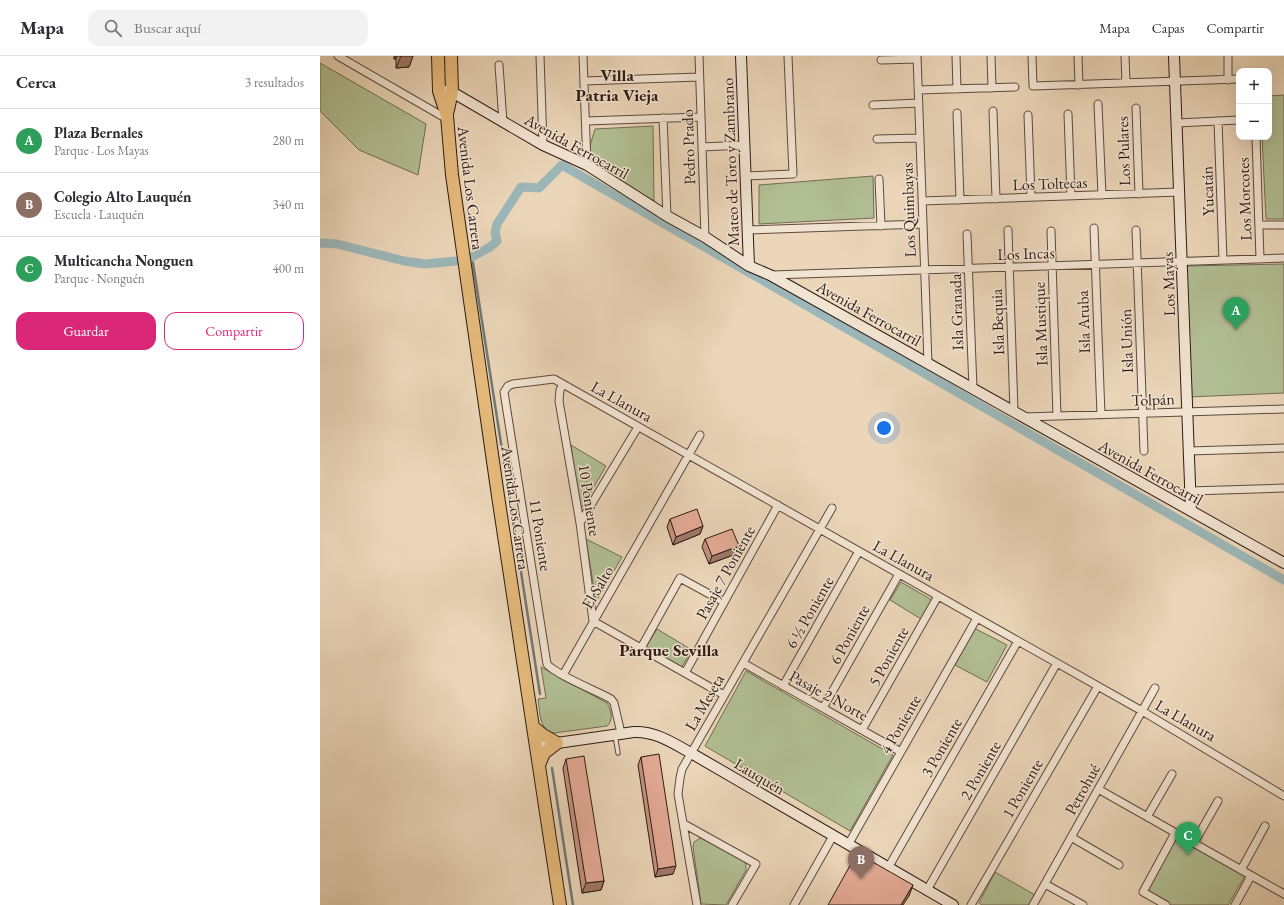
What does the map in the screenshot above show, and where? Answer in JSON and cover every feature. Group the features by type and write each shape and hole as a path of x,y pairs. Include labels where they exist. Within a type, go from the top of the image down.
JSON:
{"main road":[{"name":"Avenida Los Carrera","path":"438,56 439,91 447,118 458,214 498,496 560,905"},
{"name":"Avenida Los Carrera","path":"447,118 452,92 451,56"},
{"path":"533,727 543,736 557,743 544,753 539,765"}],"street":[{"path":"338,56 447,118"},
{"path":"540,56 543,145"},
{"path":"583,56 587,165"},
{"name":"Pedro Prado","path":"699,56 705,237"},
{"name":"Mateo de Toro y Zambrano","path":"741,56 749,266"},
{"path":"745,176 792,174 788,56"},
{"path":"956,56 957,89"},
{"path":"991,56 992,88"},
{"path":"1032,56 1033,86 1236,79"},
{"path":"1078,56 1079,85"},
{"path":"1125,56 1126,83"},
{"name":"Los Mayas","path":"1174,56 1191,511"},
{"path":"1228,56 1228,80"},
{"path":"881,60 917,58"},
{"name":"Los Quimbayas","path":"917,58 928,363"},
{"path":"499,65 503,122"},
{"path":"584,81 699,77"},
{"path":"918,90 1015,87"},
{"name":"Avenida Ferrocarril","path":"439,91 452,92 543,145 587,165 667,216 705,237 749,266 770,275 1284,563"},
{"path":"873,105 918,103"},
{"path":"1098,104 1102,195"},
{"name":"Los Pulares","path":"1136,108 1139,194"},
{"path":"993,112 996,198"},
{"path":"957,113 960,200"},
{"path":"1068,114 1071,196"},
{"path":"1028,115 1031,197"},
{"path":"586,121 701,117"},
{"path":"663,118 667,216"},
{"path":"1177,122 1236,120"},
{"name":"Yucatán","path":"1218,121 1223,260"},
{"path":"877,139 920,138"},
{"name":"Los Morcotes","path":"1256,140 1260,259"},
{"path":"702,147 744,145"},
{"path":"879,179 881,226"},
{"name":"Los Toltecas","path":"922,201 1179,192"},
{"path":"747,230 923,224"},
{"path":"1259,225 1284,224"},
{"name":"Isla Aruba","path":"1094,228 1100,415"},
{"name":"Isla Bequia","path":"1008,230 1009,268 1019,415"},
{"name":"Isla Unión","path":"1136,230 1144,451"},
{"name":"Isla Mustique","path":"1051,231 1057,416"},
{"name":"Isla Granada","path":"967,234 973,388"},
{"name":"Los Incas","path":"770,275 1284,258"},
{"name":"La Llanura","path":"504,392 508,386 512,384 554,379 1142,711 1284,796"},
{"name":"10 Poniente","path":"563,384 560,390 559,401 580,523 593,621"},
{"name":"11 Poniente","path":"504,392 547,664 563,675"},
{"name":"Tolpán","path":"1019,415 1057,416 1284,409"},
{"path":"580,523 638,427"},
{"name":"El Salto","path":"563,675 700,435"},
{"path":"1189,451 1284,448"},
{"path":"1190,491 1284,488"},
{"name":"Pasaje 7 Poniente","path":"685,673 778,505"},
{"name":"La Meseta","path":"697,905 678,794 678,786 682,769 832,508"},
{"name":"6 ½ Poniente","path":"783,686 859,551"},
{"name":"6 Poniente","path":"823,708 899,574"},
{"path":"641,648 680,578 724,602"},
{"name":"5 Poniente","path":"862,730 938,596"},
{"name":"4 Poniente","path":"848,845 977,618"},
{"path":"593,621 724,695"},
{"name":"3 Poniente","path":"888,868 1018,641"},
{"name":"Pasaje 2 Norte","path":"743,663 901,752"},
{"name":"2 Poniente","path":"927,890 1057,663"},
{"path":"563,675 611,699 614,703 618,734"},
{"name":"1 Poniente","path":"971,905 1098,686"},
{"name":"Petrohué","path":"1034,905 1155,688"},
{"name":"Lauquén","path":"536,746 634,732 648,733 661,737 927,890 939,902 952,905"},
{"path":"1147,817 1172,774"},
{"path":"1098,789 1284,894"},
{"path":"1194,843 1218,801"},
{"path":"684,824 756,864 732,905"},
{"path":"1241,870 1265,826"},
{"path":"1166,905 1142,892 1175,833"},
{"path":"794,905 833,836"},
{"path":"1071,837 1120,865"},
{"path":"1235,905 1251,876"},
{"path":"1045,884 1083,905"}],"lane":[{"path":"618,734 618,753"}],"green space":[{"path":"320,63 426,124 418,175 359,150 320,111"},
{"path":"1284,95 1284,219 1266,219 1262,140 1272,140 1272,96"},
{"path":"653,126 654,201 585,162 595,129"},
{"path":"873,176 874,218 759,224 759,185"},
{"path":"1284,264 1284,393 1188,397 1187,266"},
{"path":"571,445 606,466 580,511"},
{"path":"586,539 622,557 596,602"},
{"path":"901,582 932,600 921,619 890,600"},
{"path":"974,628 1007,645 987,682 955,665"},
{"path":"657,629 692,650 681,668 646,647"},
{"path":"541,667 607,703 610,708 611,715 611,721 609,724 607,726 554,733 545,729 541,720 538,699 546,698"},
{"path":"746,671 893,755 850,831 705,746"},
{"path":"1176,835 1246,874 1228,905 1171,905 1145,891"},
{"path":"700,838 742,860 746,864 746,870 726,905 701,904 693,847 694,842"},
{"path":"995,872 1035,895 1029,905 982,905 979,903"}],"building":[{"path":"697,509 703,526 676,537 670,519"},
{"path":"732,529 739,546 712,556 705,539"},
{"path":"659,754 676,866 658,869 641,757"},
{"path":"584,756 604,881 586,883 566,759"},
{"path":"857,853 913,885 901,905 828,905"}],"waterway":[{"path":"468,259 490,247 497,241 495,232 497,224 521,187 539,188 562,165 1284,580"},
{"path":"320,243 337,244 404,261 425,264 456,261"},
{"path":"472,257 540,694"},
{"path":"552,768 573,905"}],"place":[{"name":"Plaza Bernales","path":"1236,330"},
{"name":"Multicancha Nonguen","path":"1188,855"},
{"name":"Colegio Alto Lauquén","path":"861,879"}],"district":[{"name":"Villa Patria Vieja","path":"617,85"},
{"name":"Parque Sevilla","path":"669,650"}]}
